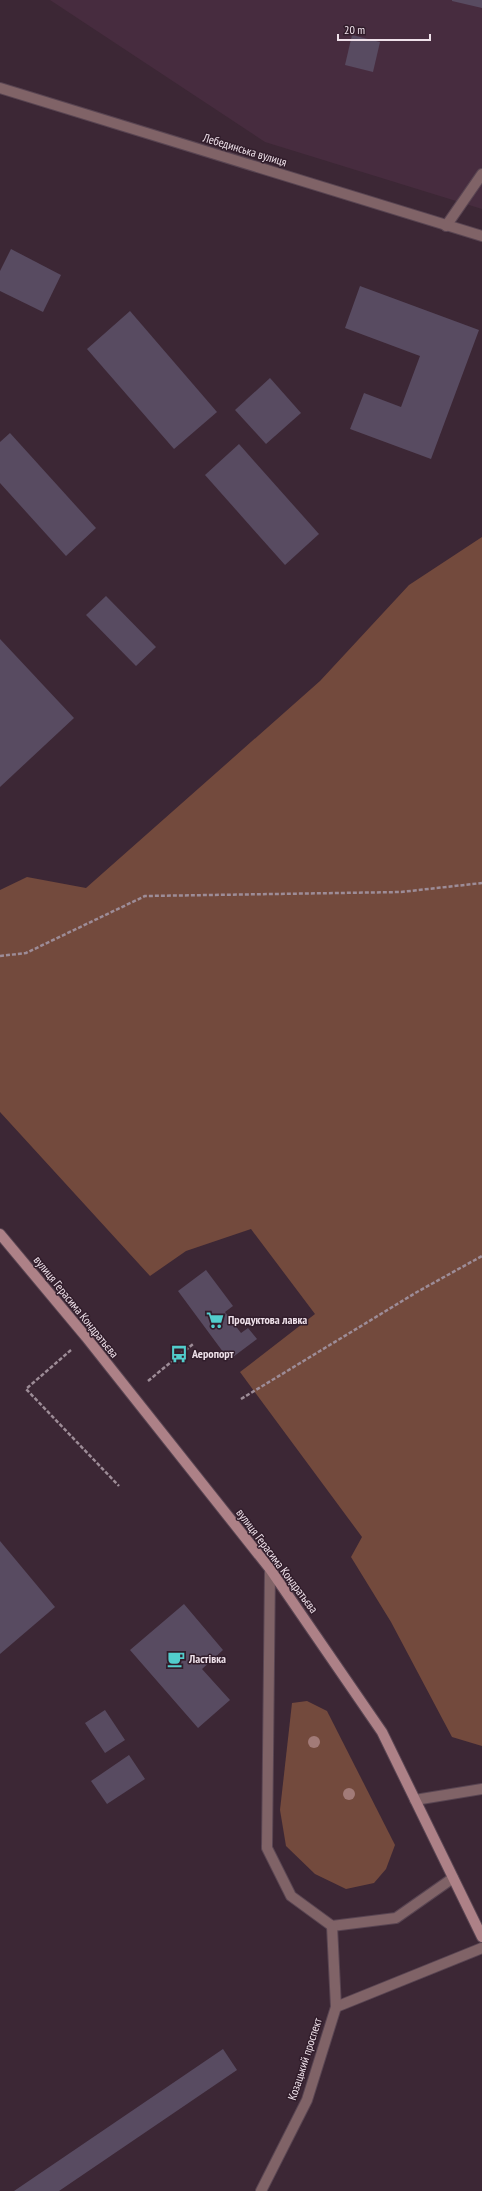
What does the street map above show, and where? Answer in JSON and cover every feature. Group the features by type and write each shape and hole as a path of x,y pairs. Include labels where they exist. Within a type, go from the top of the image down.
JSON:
{"main road":[{"name":"вулиця Герасима Кондратьєва","path":"0,1234 86,1338 270,1569 382,1732 482,1938"}],"street":[{"name":"Лебединська вулиця","path":"0,88 482,236"},
{"path":"446,226 482,174"},
{"path":"270,1569 267,1848 291,1896 332,1926 396,1918 454,1878"},
{"path":"415,1800 482,1789"},
{"name":"Козацький проспект","path":"261,2191 307,2100 336,2007 332,1926"},
{"path":"336,2007 482,1948"}],"path":[{"path":"0,956 26,953 145,896 401,892 482,883"},
{"path":"241,1399 417,1292 482,1256"},
{"path":"86,1338 26,1389 119,1486"},
{"path":"131,1395 193,1344"}],"shaded area":[{"path":"50,0 482,0 482,209 265,142"},
{"path":"482,537 482,1746 452,1737 391,1622 351,1557 362,1537 240,1372 315,1314 251,1229 186,1251 150,1276 0,1112 0,890 27,877 86,888 320,681 409,585"},
{"path":"307,1701 327,1711 395,1845 386,1869 374,1883 346,1889 315,1874 286,1846 280,1810 292,1703"}],"building":[{"path":"452,0 482,0 482,8 452,1"},
{"path":"352,35 380,42 373,72 345,65"},
{"path":"11,249 61,275 43,312 0,291 0,271"},
{"path":"360,286 479,330 431,459 350,429 364,393 401,407 420,356 345,328"},
{"path":"130,311 217,412 174,449 87,349"},
{"path":"270,378 301,413 266,444 235,410"},
{"path":"10,433 96,528 66,556 0,483 0,442"},
{"path":"239,444 319,534 285,565 205,475"},
{"path":"106,596 156,647 136,666 86,615"},
{"path":"0,639 74,718 0,787"},
{"name":"Продуктова лавка","path":"206,1270 233,1306 225,1312 241,1333 248,1328 257,1339 229,1360 178,1291"},
{"path":"0,1541 55,1607 0,1654"},
{"name":"Ластівка","path":"184,1604 223,1650 202,1669 230,1700 198,1728 130,1650"},
{"path":"105,1710 125,1740 105,1753 85,1723"},
{"path":"129,1755 145,1779 107,1804 91,1781"},
{"path":"223,2049 237,2070 59,2191 14,2191"}],"place":[{"name":"Продуктова лавка","path":"215,1320"},
{"name":"Аеропорт","path":"179,1354"},
{"name":"Ластівка","path":"176,1659"}]}
